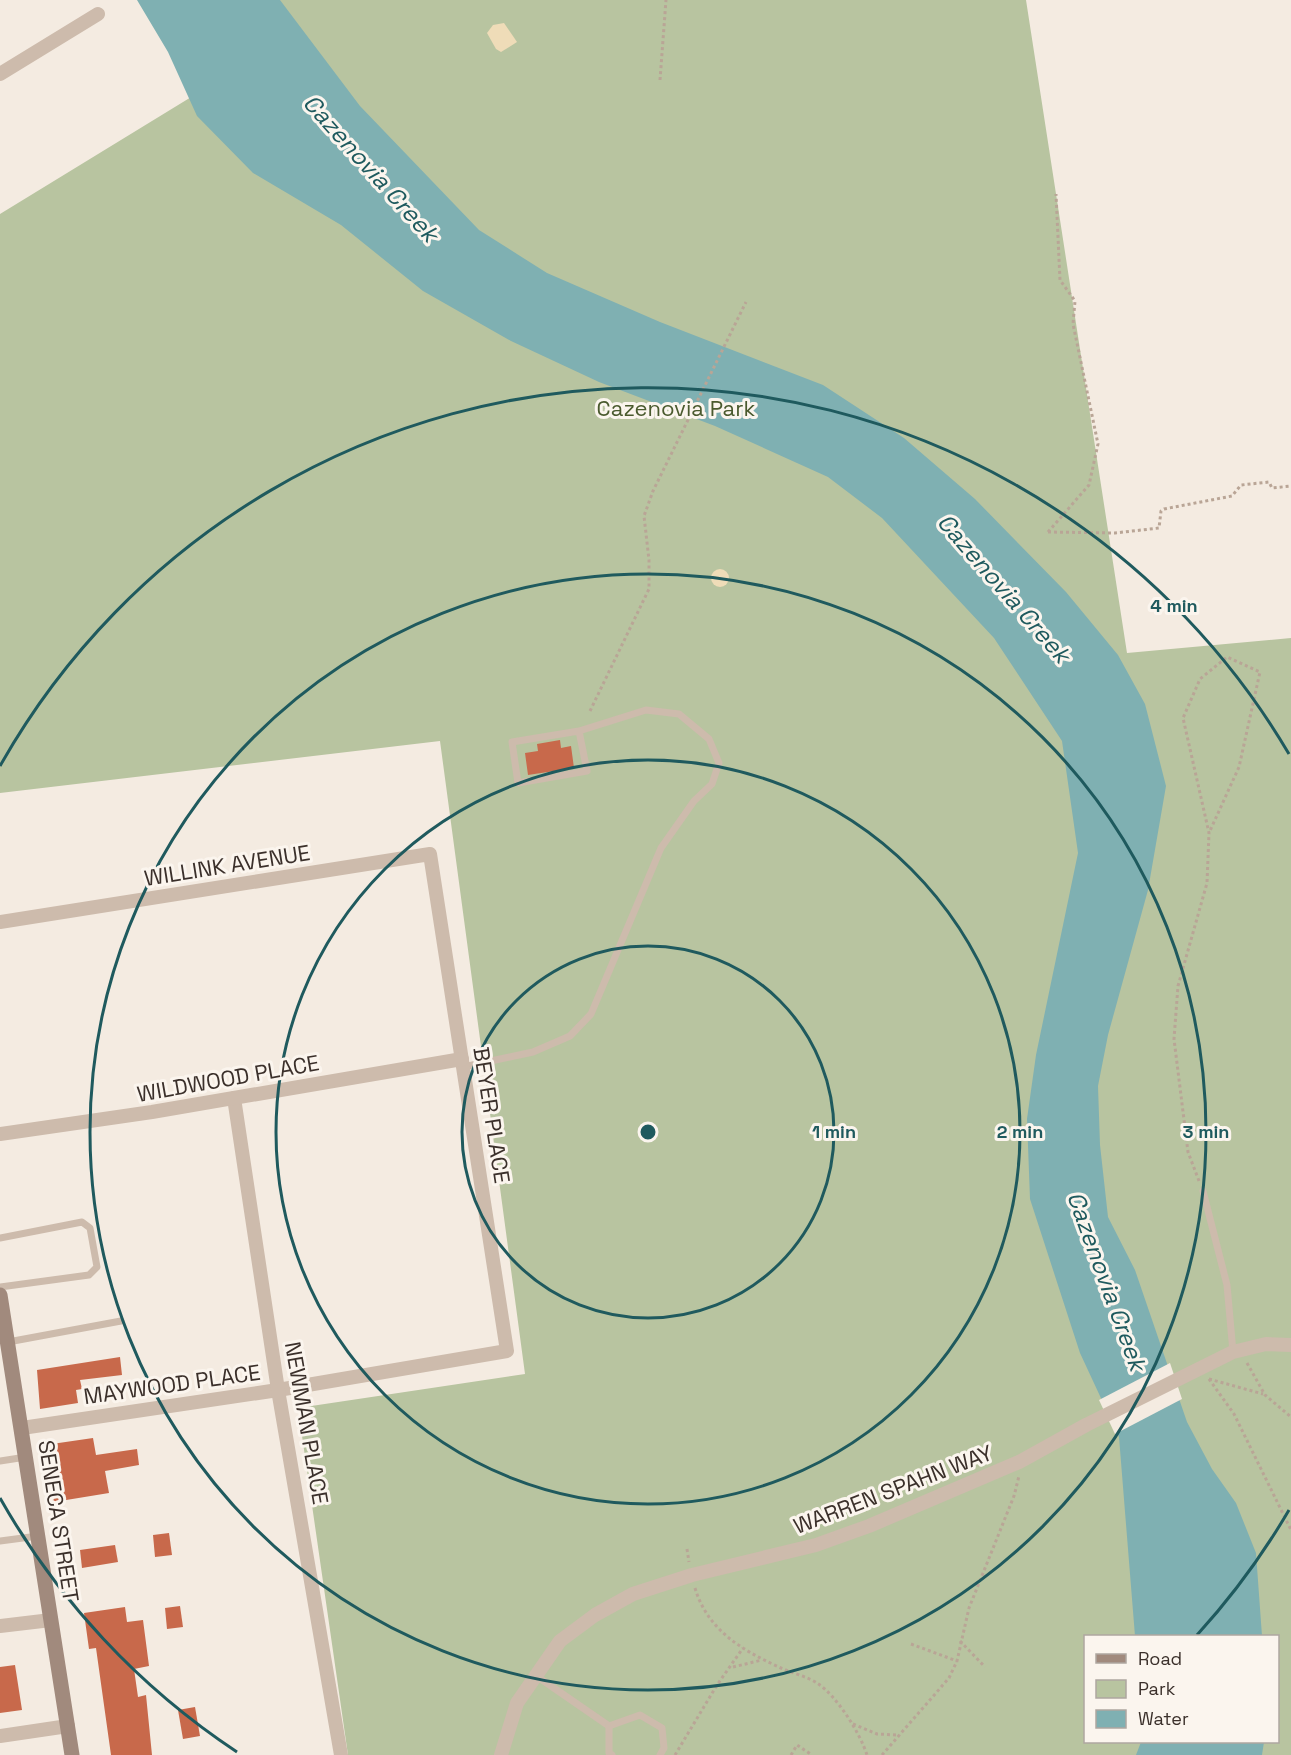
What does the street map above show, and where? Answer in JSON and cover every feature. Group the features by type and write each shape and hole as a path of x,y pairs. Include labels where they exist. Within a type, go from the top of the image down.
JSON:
{"main road":[{"name":"SENECA STREET","path":"0,1295 4,1342 22,1428 72,1755"}],"street":[{"path":"0,74 98,14"},
{"name":"WILLINK AVENUE","path":"0,922 430,854 434,885"},
{"name":"BEYER PLACE","path":"434,885 507,1351"},
{"name":"WILDWOOD PLACE","path":"0,1134 462,1063"},
{"name":"NEWMAN PLACE","path":"234,1098 278,1389 341,1755"},
{"name":"WARREN SPAHN WAY","path":"501,1755 518,1703 560,1641 595,1615 633,1594 692,1575 816,1545 869,1526 1014,1464 1086,1425 1233,1352 1266,1344 1291,1345"},
{"name":"MAYWOOD PLACE","path":"22,1428 507,1351"},
{"path":"0,1626 51,1620"},
{"path":"0,1736 68,1726"}],"lane":[{"name":"WILDWOOD PLACE","path":"462,1063 534,1052 570,1036 591,1014 657,856 694,801 712,784 719,763 709,738 679,714 646,710 579,731"},
{"path":"579,731 587,771 518,783 512,742 579,731"},
{"path":"1203,1191 1227,1285 1233,1352"},
{"path":"0,1238 82,1222 90,1228 97,1267 95,1272 0,1287"},
{"path":"4,1342 121,1321"},
{"path":"0,1461 26,1457"},
{"path":"0,1541 39,1536"},
{"path":"535,1676 609,1726"},
{"path":"609,1726 640,1715 662,1728 664,1748 660,1755"},
{"path":"609,1726 609,1753 612,1755"}],"path":[{"path":"660,80 666,0"},
{"path":"1056,194 1060,280 1075,301 1073,324 1098,444 1089,486 1048,532 1115,533 1159,528 1161,511 1164,509 1232,495 1241,485 1269,482 1272,489 1291,486"},
{"path":"590,711 649,589 649,560 644,516 653,491 746,302"},
{"path":"1203,1191 1188,1152 1174,1039 1178,986 1207,883 1209,833 1183,718 1200,679 1227,657 1260,672 1239,767 1209,833"},
{"path":"1249,1369 1265,1395 1291,1416"},
{"path":"1265,1395 1209,1379 1234,1414 1291,1530"},
{"path":"882,1755 897,1735 949,1678 957,1661 960,1641 983,1571 1014,1496 1019,1475"},
{"path":"687,1549 689,1562"},
{"path":"695,1587 700,1604 711,1624 743,1648 764,1660 818,1684 852,1723 867,1755"},
{"path":"960,1641 985,1667"},
{"path":"911,1644 957,1661"},
{"path":"675,1755 717,1684 732,1667 743,1648"},
{"path":"732,1667 764,1660"},
{"path":"852,1723 877,1734 897,1735"},
{"path":"791,1755 796,1745 812,1755"}],"green space":[{"name":"Cazenovia Park","path":"260,0 1026,0 1127,653 1291,638 1291,1755 348,1755 298,1408 525,1374 440,741 0,793 0,214 219,80"}],"sand":[{"path":"504,23 517,42 501,52 496,49 487,33 493,25"},
{"path":"716,569 724,569 729,574 727,585 716,587 711,582 711,574"}],"water":[{"name":"Cazenovia Creek","path":"137,0 280,0 360,106 479,230 547,273 660,322 823,385 904,438 975,499 1066,592 1118,655 1145,704 1166,786 1148,890 1108,1035 1098,1086 1100,1145 1108,1217 1135,1270 1187,1422 1212,1469 1236,1503 1256,1553 1262,1635 1135,1635 1119,1437 1080,1353 1030,1199 1027,1119 1036,1055 1078,853 1062,741 994,638 882,518 828,477 715,426 599,382 511,341 423,291 341,225 253,173 197,116 168,52"},
{"path":"1141,1743 1264,1743 1262,1755 1136,1755"}],"pier":[{"path":"1170,1363 1182,1399 1115,1434 1099,1400"}],"building":[{"path":"560,740 561,748 571,746 574,768 528,775 525,753 538,751 537,744"},
{"path":"120,1357 122,1375 80,1380 82,1389 76,1390 78,1403 40,1409 37,1370"},
{"path":"93,1438 96,1455 137,1449 139,1465 105,1471 109,1493 54,1502 45,1445"},
{"path":"169,1533 172,1555 155,1557 153,1535"},
{"path":"115,1545 118,1562 82,1568 80,1550"},
{"path":"180,1606 183,1627 167,1629 165,1608"},
{"path":"125,1607 127,1622 143,1620 149,1666 134,1669 138,1697 146,1695 152,1755 111,1755 96,1648 89,1649 84,1613"},
{"path":"15,1665 22,1710 0,1713 0,1667"},
{"path":"195,1707 200,1736 183,1739 178,1710"}]}
